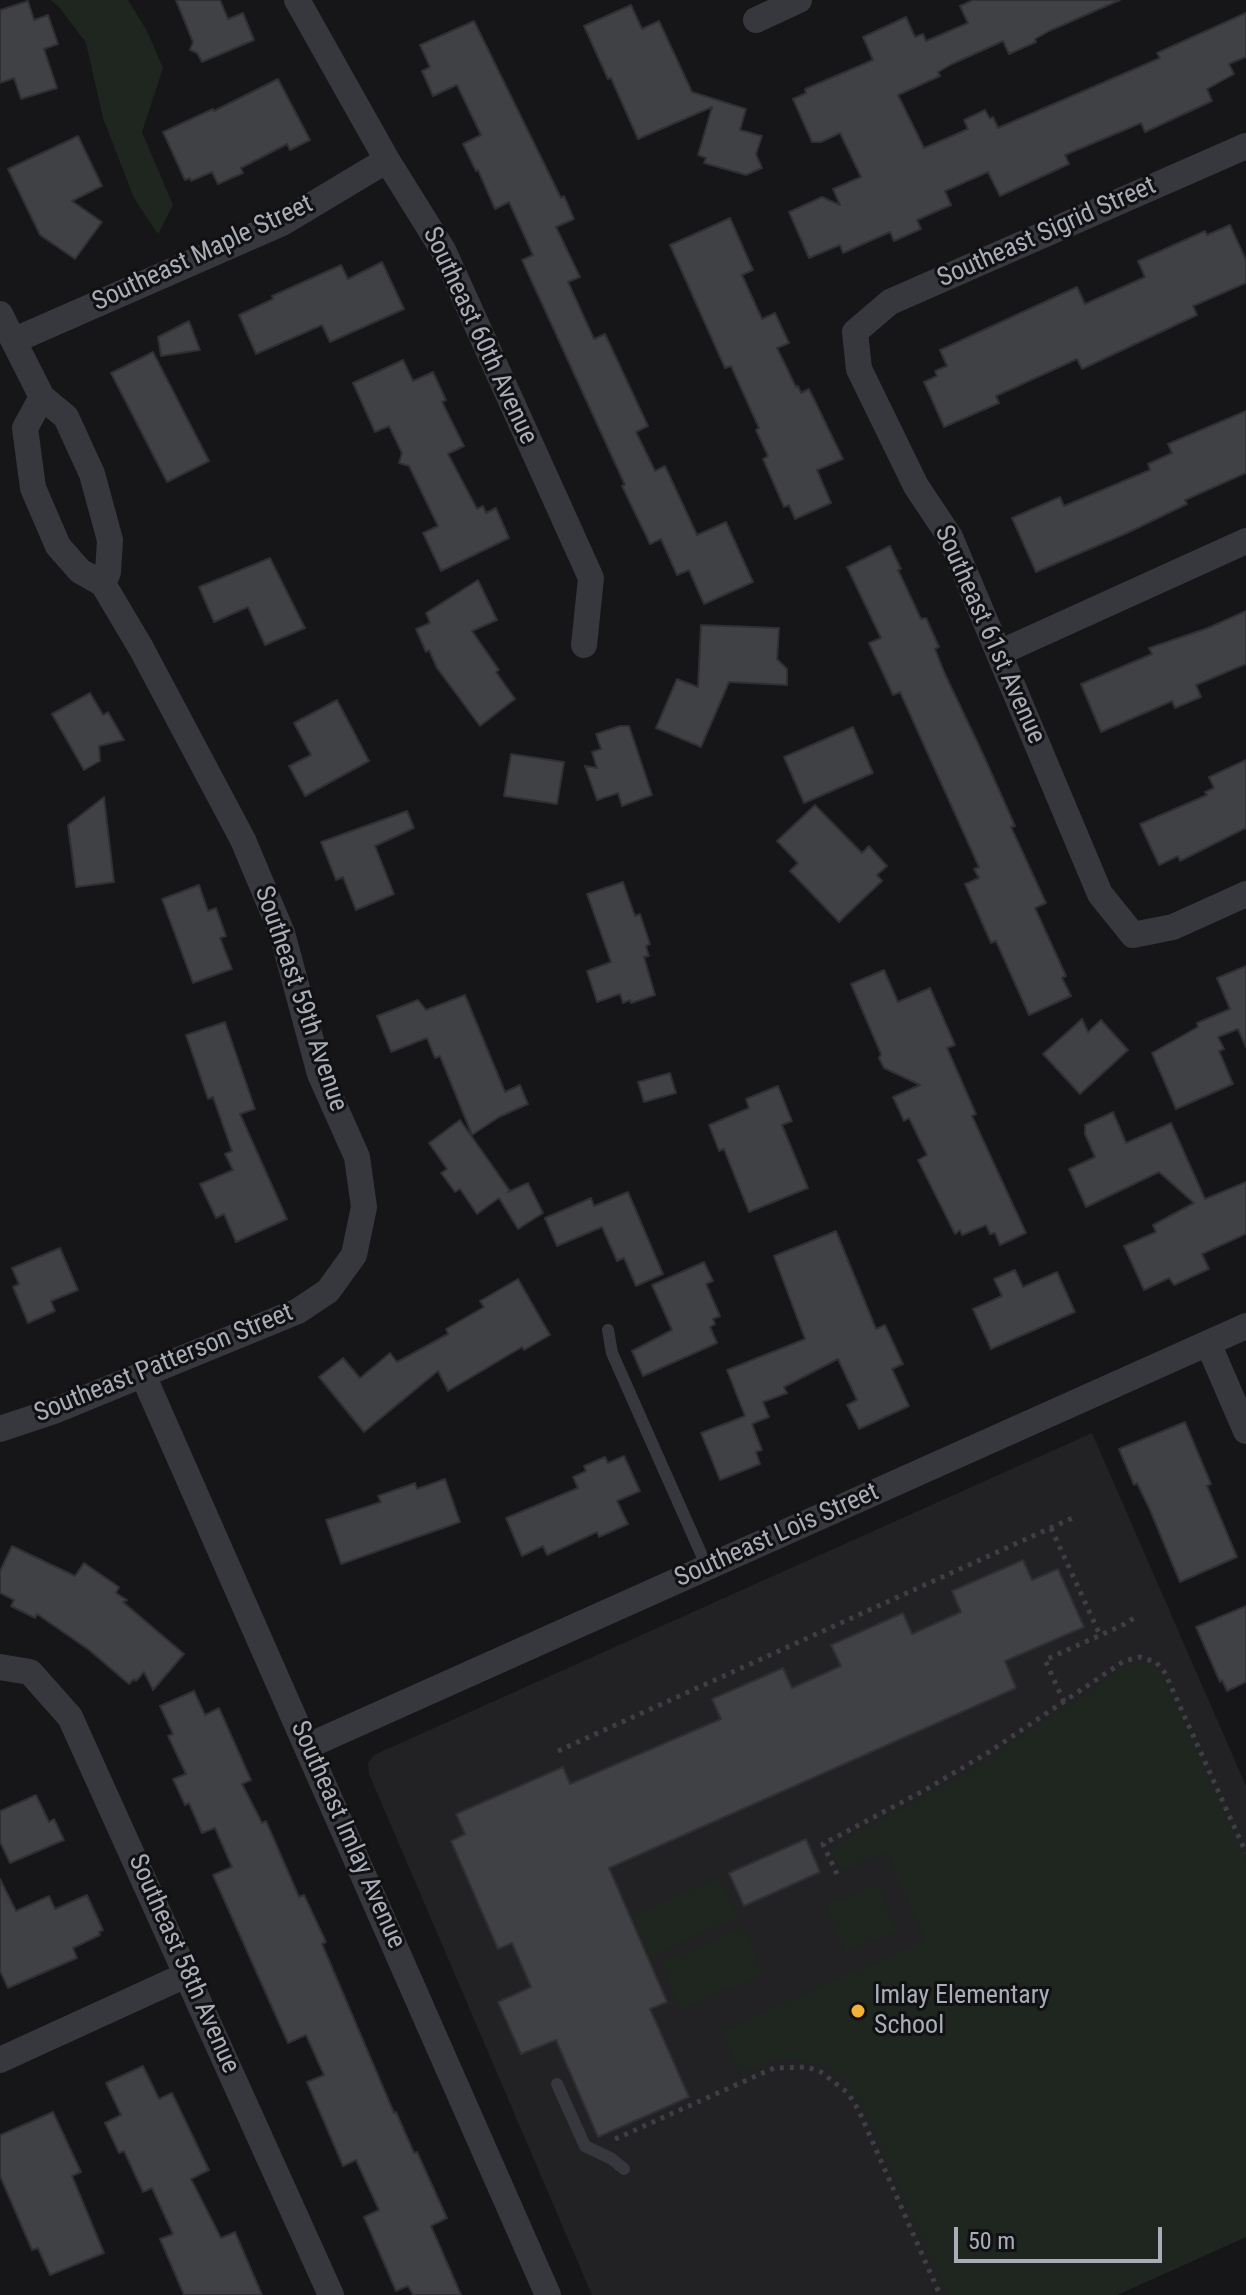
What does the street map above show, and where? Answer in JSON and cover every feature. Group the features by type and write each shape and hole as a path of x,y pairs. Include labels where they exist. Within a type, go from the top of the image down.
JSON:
{"street":[{"name":"Southeast 60th Avenue","path":"297,0 387,160 443,250 591,578 584,645"},
{"path":"756,20 799,0"},
{"name":"Southeast Sigrid Street","path":"855,332 890,302 1246,146"},
{"name":"Southeast Maple Street","path":"15,340 282,223 387,160"},
{"path":"0,314 42,397 66,417 92,474 110,540 108,572 103,584"},
{"name":"Southeast 61st Avenue","path":"855,332 859,369 916,486 950,537 1100,894 1133,935 1173,927 1246,894"},
{"name":"Southeast 59th Avenue","path":"42,397 25,428 33,488 58,546 80,571 103,584 141,648 243,840 282,933 320,1074 357,1157 364,1207 354,1255"},
{"path":"999,653 1246,541"},
{"name":"Southeast Patterson Street","path":"0,1429 54,1411 298,1311 328,1291 354,1255"},
{"name":"Southeast Lois Street","path":"308,1746 1246,1326"},
{"path":"1208,1343 1246,1431"},
{"name":"Southeast Imlay Avenue","path":"143,1375 548,2295"},
{"name":"Southeast 58th Avenue","path":"0,1667 30,1672 70,1717 331,2295"},
{"path":"0,2060 188,1974"}],"lane":[{"path":"608,1330 612,1353 707,1567"},
{"path":"557,2084 585,2146 612,2159 624,2169"}],"path":[{"path":"558,1751 1077,1516"},
{"path":"1051,1528 1100,1635"},
{"path":"1064,1702 1045,1660 1125,1624 1138,1615"},
{"path":"837,1874 823,1844 925,1790 989,1752 1124,1661 1140,1657 1156,1662 1179,1699 1246,1853"},
{"path":"604,2144 774,2068 807,2067 821,2072 848,2093 859,2111 940,2295"}],"shaded area":[{"path":"51,0 128,0 147,31 163,68 142,132 173,205 158,234 134,198 103,118 86,43"},
{"name":"Imlay Elementary School","path":"1092,1433 1246,1786 1246,2237 1117,2295 592,2295 369,1774 368,1763 374,1755"},
{"path":"1134,1663 1148,1664 1156,1669 1168,1686 1246,1862 1246,2237 1117,2295 948,2295 860,2102 843,2080 823,2067 787,2059 770,2061 740,2074 721,2031 925,1940 886,1852 841,1872 830,1848 961,1776"},
{"path":"719,1877 738,1917 650,1957 632,1916"},
{"path":"876,1883 897,1930 846,1953 825,1906"},
{"path":"743,1927 763,1973 681,2010 661,1963"}],"building":[{"path":"176,0 220,0 228,19 243,13 254,40 202,62 197,53 190,50 193,42"},
{"path":"973,0 1120,0 1049,31 1035,39 1036,42 1009,54 1003,41 952,64 938,72 940,76 898,95 924,148 968,129 964,120 985,110 998,128 1160,58 1157,53 1246,13 1246,57 1229,64 1234,74 1207,89 1212,101 1145,132 1141,123 1065,155 1069,164 1000,196 988,172 945,191 951,205 917,220 921,229 894,241 890,232 843,253 840,245 809,258 789,212 822,197 840,205 833,189 861,177 840,133 821,142 812,142 793,99 806,93 805,89 873,60 863,37 906,17 915,37 923,34 926,41 968,23 960,6"},
{"path":"28,1 34,20 48,15 58,44 44,49 57,88 21,99 14,78 0,83 0,10"},
{"path":"631,5 642,29 659,21 692,92 746,109 740,130 762,136 756,154 762,168 746,175 704,163 706,158 698,155 712,107 638,139 584,26"},
{"path":"474,21 574,219 556,227 580,277 568,282 594,339 605,334 648,426 636,432 655,471 665,466 697,535 726,522 753,582 704,604 689,570 677,575 661,539 650,544 622,486 625,485 522,260 533,255 509,202 495,209 463,144 481,135 457,85 433,96 422,71 430,67 420,45"},
{"path":"278,79 310,140 290,150 287,144 241,168 243,173 218,184 212,172 191,181 190,178 185,180 163,132"},
{"path":"78,136 102,186 72,201 102,222 75,259 40,235 8,169"},
{"path":"730,218 753,270 742,275 762,319 775,313 789,343 777,348 796,387 801,393 809,389 843,459 817,470 831,503 795,519 789,505 784,507 763,459 768,456 756,430 759,428 731,366 725,368 670,245"},
{"path":"1230,225 1246,260 1246,283 1193,306 1197,315 1082,369 1077,359 996,396 999,403 944,427 924,382 937,376 935,371 947,366 940,350 1077,287 1085,304 1145,277 1138,261 1205,231 1207,235"},
{"path":"382,262 404,309 330,342 322,325 256,354 239,315 273,299 272,296 341,265 348,279"},
{"path":"189,321 200,350 161,356 158,337"},
{"path":"153,352 209,461 167,482 111,373"},
{"path":"403,360 413,381 433,372 446,400 442,402 464,446 448,454 477,509 483,506 486,513 496,508 509,538 441,571 423,533 438,526 409,466 399,463 402,453 389,426 375,432 353,383"},
{"path":"1246,411 1246,473 1185,500 1187,504 1127,533 1036,572 1012,518 1060,497 1064,506 1150,470 1148,464 1172,453 1168,444"},
{"path":"890,546 921,619 926,618 939,647 935,649 944,672 1015,826 1011,827 1046,903 1035,908 1066,976 1062,978 1071,996 1029,1015 996,941 991,943 965,884 979,878 974,869 979,867 900,692 893,695 869,643 881,638 847,567"},
{"path":"270,558 305,628 265,645 248,607 214,622 199,587"},
{"path":"478,580 497,620 472,631 515,699 480,726 437,668 429,650 426,652 416,629 430,623 426,613"},
{"path":"1246,611 1246,664 1196,685 1201,697 1175,708 1172,701 1101,732 1081,684 1152,654 1149,648"},
{"path":"701,625 779,628 777,659 787,669 787,685 729,682 701,747 656,728 677,679 698,687"},
{"path":"90,693 103,715 108,712 124,740 99,746 100,761 84,770 52,714"},
{"path":"337,700 369,761 305,796 289,766 311,755 294,723"},
{"path":"629,726 652,795 622,806 618,793 597,800 585,766 597,768 592,752 601,749 596,734"},
{"path":"853,727 873,773 804,803 784,757"},
{"path":"511,754 564,762 557,804 504,796"},
{"path":"1246,760 1246,828 1180,861 1178,856 1159,865 1140,824 1207,795 1205,792 1214,788 1209,777"},
{"path":"104,797 114,882 76,887 68,825"},
{"path":"815,805 862,853 869,846 887,866 877,875 882,881 839,922 790,871 798,863 777,841"},
{"path":"407,811 414,828 375,846 394,894 356,910 343,877 336,880 321,842"},
{"path":"623,882 635,916 640,914 650,944 646,946 649,956 644,957 655,995 623,1003 620,994 597,1002 587,971 611,962 587,894"},
{"path":"199,885 208,911 216,908 226,936 220,938 232,969 193,983 162,899"},
{"path":"1246,966 1246,1047 1238,1029 1218,1037 1224,1049 1219,1051 1233,1084 1176,1109 1152,1053 1198,1027 1197,1023 1230,1009 1217,978"},
{"path":"884,970 898,1002 930,988 955,1045 947,1048 976,1114 972,1116 1026,1233 1000,1245 995,1233 990,1234 986,1225 962,1235 960,1230 955,1234 918,1160 927,1155 909,1118 904,1121 893,1097 920,1085 884,1068 851,984"},
{"path":"465,995 505,1092 520,1085 528,1104 499,1117 472,1135 440,1056 435,1058 427,1038 391,1052 377,1016 418,1000 426,1010"},
{"path":"1082,1019 1088,1032 1101,1020 1128,1050 1080,1094 1043,1054"},
{"path":"225,1022 255,1109 240,1114 287,1219 236,1242 224,1214 216,1218 200,1184 233,1170 225,1154 232,1151 213,1097 208,1099 186,1035"},
{"path":"670,1073 676,1093 644,1102 638,1082"},
{"path":"778,1086 792,1121 782,1125 808,1188 749,1212 724,1149 719,1151 709,1125 749,1108 746,1099"},
{"path":"1113,1112 1126,1143 1171,1123 1205,1199 1246,1182 1246,1234 1202,1254 1209,1269 1174,1285 1169,1278 1144,1290 1124,1246 1156,1232 1153,1225 1194,1203 1159,1172 1086,1207 1069,1169 1095,1157 1085,1134 1085,1125"},
{"path":"460,1120 508,1192 528,1183 543,1213 518,1229 499,1198 477,1214 460,1189 455,1192 441,1173 447,1169 429,1143"},
{"path":"628,1192 663,1274 636,1286 624,1258 617,1261 602,1227 557,1246 545,1218 591,1198 594,1206"},
{"path":"836,1231 876,1329 885,1325 903,1364 892,1369 909,1406 859,1429 847,1405 857,1400 838,1359 784,1387 787,1393 763,1402 769,1417 752,1424 762,1450 756,1452 760,1464 720,1480 701,1433 745,1416 727,1370 805,1339 774,1256"},
{"path":"60,1248 78,1290 51,1301 55,1311 28,1323 13,1287 19,1284 12,1268"},
{"path":"704,1262 713,1281 706,1284 720,1316 713,1319 715,1324 710,1327 717,1343 643,1376 632,1351 672,1330 652,1285"},
{"path":"1015,1270 1023,1287 1057,1272 1075,1312 991,1349 973,1309 1002,1296 994,1279"},
{"path":"518,1279 550,1335 524,1350 522,1347 448,1391 438,1371 364,1432 319,1377 343,1358 360,1378 390,1353 397,1362 448,1334 446,1329 484,1307 480,1301"},
{"path":"1185,1422 1211,1484 1207,1486 1237,1557 1180,1582 1150,1510 1137,1483 1134,1485 1119,1449"},
{"path":"624,1456 640,1491 617,1501 628,1524 599,1537 597,1532 547,1555 543,1546 522,1556 506,1518 578,1488 573,1477 586,1471 584,1466 605,1457 608,1463"},
{"path":"445,1479 460,1522 341,1564 326,1520 381,1502 378,1496 415,1483 417,1489"},
{"path":"12,1546 75,1576 84,1563 119,1587 116,1593 127,1600 123,1602 184,1654 153,1690 144,1672 129,1684 89,1650 37,1614 35,1618 11,1606 14,1600 0,1593 0,1571"},
{"path":"1023,1560 1032,1580 1058,1569 1084,1627 1005,1661 1016,1688 609,1868 667,2002 650,2009 689,2097 598,2137 556,2040 521,2054 498,2002 531,1987 512,1943 498,1949 451,1841 465,1834 456,1814 563,1767 570,1784 721,1719 712,1699 783,1668 792,1688 841,1666 831,1645 903,1613 912,1634 961,1612 952,1591"},
{"path":"1246,1606 1246,1682 1227,1691 1196,1627"},
{"path":"194,1691 205,1715 219,1708 251,1780 242,1784 262,1823 266,1821 299,1897 304,1895 326,1942 322,1944 394,2113 414,2153 417,2152 447,2218 431,2226 461,2295 413,2295 408,2286 396,2291 364,2217 379,2210 356,2160 343,2166 307,2082 324,2075 306,2035 288,2043 213,1875 232,1867 215,1828 202,1833 189,1803 185,1805 173,1779 186,1774 168,1736 173,1734 160,1706"},
{"path":"36,1795 49,1822 54,1819 64,1840 10,1863 0,1842 0,1811"},
{"path":"806,1839 820,1872 744,1906 729,1873"},
{"path":"0,1879 16,1911 49,1896 55,1909 87,1895 103,1930 99,1932 100,1935 73,1948 77,1958 8,1988 0,1971"},
{"path":"143,2066 159,2099 172,2093 209,2170 191,2179 221,2238 235,2232 262,2295 184,2295 160,2239 173,2234 152,2188 143,2192 124,2151 119,2153 105,2123 121,2115 106,2083"},
{"path":"53,2112 81,2172 72,2176 104,2253 50,2275 38,2248 32,2250 0,2176 0,2135"}],"place":[{"name":"Imlay Elementary School","path":"858,2011"}]}
